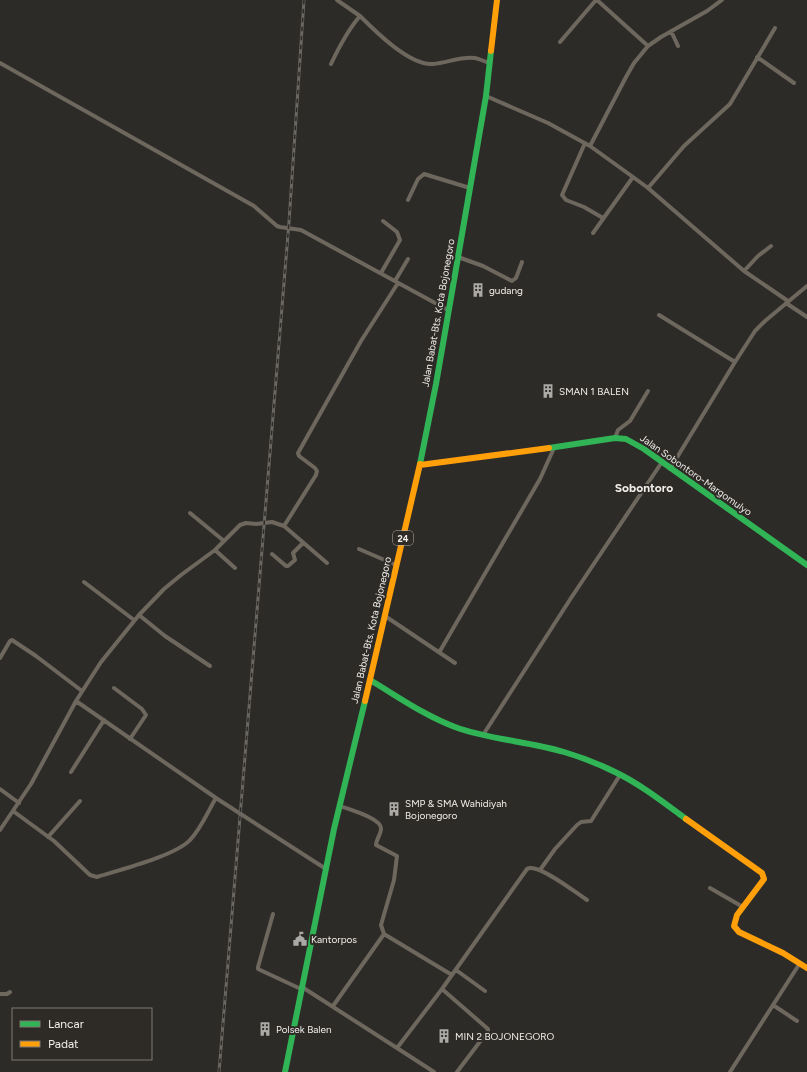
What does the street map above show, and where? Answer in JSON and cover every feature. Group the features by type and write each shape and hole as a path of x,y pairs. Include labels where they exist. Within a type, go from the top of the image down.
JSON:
{"main road":[{"name":"Jalan Babat-Bts. Kota Bojonegoro","path":"285,1072 340,806 420,465 436,384 486,96 497,0"},
{"name":"Jalan Sobontoro-Margomulyo","path":"420,465 620,438 630,441 662,462 807,565"},
{"path":"370,680 445,723 483,735 564,752 620,775 652,794 762,873 764,879 742,907 735,921 735,928 739,932 783,953 807,968"}],"street":[{"path":"337,0 360,16 402,53 416,60 431,64 475,58 490,63"},
{"path":"560,42 597,0 648,46"},
{"path":"590,146 634,63 648,46 722,0"},
{"path":"331,64 343,38 360,16"},
{"path":"648,188 684,146 730,104 775,28"},
{"path":"671,31 678,46"},
{"path":"757,57 794,83"},
{"path":"0,63 254,206 277,226 301,230 448,310"},
{"path":"486,96 548,123 590,146 648,188 744,271 807,317"},
{"path":"585,143 562,195 566,200 584,207 603,218"},
{"path":"408,200 418,179 424,174 470,188"},
{"path":"592,233 633,177"},
{"path":"381,273 400,240 398,232 383,221"},
{"path":"744,271 758,256 771,246"},
{"path":"458,257 492,270 512,281 516,278 522,262"},
{"path":"284,526 316,475 317,471 299,456 298,453 408,259"},
{"path":"670,469 734,362 758,327 807,286"},
{"path":"659,315 734,362"},
{"path":"615,438 618,430 630,421 648,391"},
{"path":"440,652 540,478 554,448"},
{"path":"483,735 662,462"},
{"path":"190,513 224,541"},
{"path":"0,830 31,784 82,691 101,662 134,620 164,589 180,575 215,550 243,523 261,524 272,522 284,526 327,563"},
{"path":"272,554 285,566 288,566 295,560 293,553 303,543"},
{"path":"359,549 397,565"},
{"path":"215,550 235,568"},
{"path":"84,582 134,620"},
{"path":"139,615 165,636 210,666"},
{"path":"385,616 455,663"},
{"path":"0,658 12,640 36,656 82,691"},
{"path":"114,688 142,709 146,715 130,739"},
{"path":"76,701 216,798 326,869"},
{"path":"71,772 104,720"},
{"path":"540,870 555,849 577,825 581,822 592,821 620,775"},
{"path":"0,789 19,803"},
{"path":"13,811 48,837 90,875 97,877 142,863 184,846 195,834 216,798"},
{"path":"48,837 80,801"},
{"path":"340,806 375,820 381,829 376,845 396,855 394,880 381,925 384,934 452,975"},
{"path":"397,1048 456,970 527,869 532,867 540,870 587,900"},
{"path":"710,888 742,907"},
{"path":"273,914 258,970 302,988 333,1006 434,1072"},
{"path":"333,1006 384,934"},
{"path":"730,1072 800,963"},
{"path":"456,970 485,991"},
{"path":"442,989 488,1029 457,1072"},
{"path":"0,994 7,994 10,992"},
{"path":"773,1005 797,1021"}],"railway":[{"path":"219,1072 289,222 304,0"}],"traffic: fast":[{"path":"420,464 436,384 486,96 491,51"},
{"path":"549,448 615,438 626,439 644,449 807,565"},
{"path":"370,680 422,712 455,727 482,735 550,748 603,766 642,788 686,819"},
{"path":"285,1072 334,829 365,701"}],"traffic: slow":[{"path":"491,51 497,0"},
{"path":"420,465 549,448"},
{"path":"365,701 420,464"},
{"path":"686,819 762,873 764,879 737,915 734,926 739,932 783,953 807,968"}],"place":[{"name":"gudang","path":"478,290"},
{"name":"SMAN 1 BALEN","path":"548,391"},
{"name":"SMP & SMA Wahidiyah Bojonegoro","path":"394,809"},
{"name":"Kantorpos","path":"300,939"},
{"name":"Polsek Balen","path":"265,1029"},
{"name":"MIN 2 BOJONEGORO","path":"444,1036"}],"district":[{"name":"Sobontoro","path":"644,488"}]}
